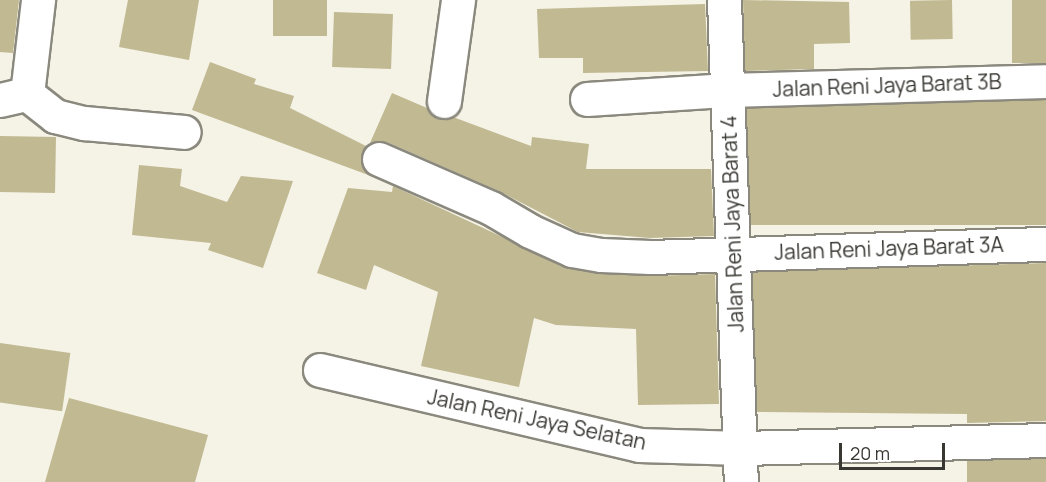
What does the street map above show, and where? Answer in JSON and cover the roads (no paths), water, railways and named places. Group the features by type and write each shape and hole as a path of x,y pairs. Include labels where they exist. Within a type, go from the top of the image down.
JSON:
{"street":[{"path":"38,0 14,97 55,116 84,123 184,132"},
{"path":"444,101 458,0"},
{"name":"Jalan Reni Jaya Barat 4","path":"724,0 732,252 742,448 741,482"},
{"name":"Jalan Reni Jaya Barat 3B","path":"587,99 728,90 1046,81"},
{"name":"Jalan Reni Jaya Barat 3A","path":"379,159 491,208 530,231 572,250 650,257 732,252 1046,244"},
{"name":"Jalan Reni Jaya Selatan","path":"320,370 639,445 742,448 1046,440"}]}
